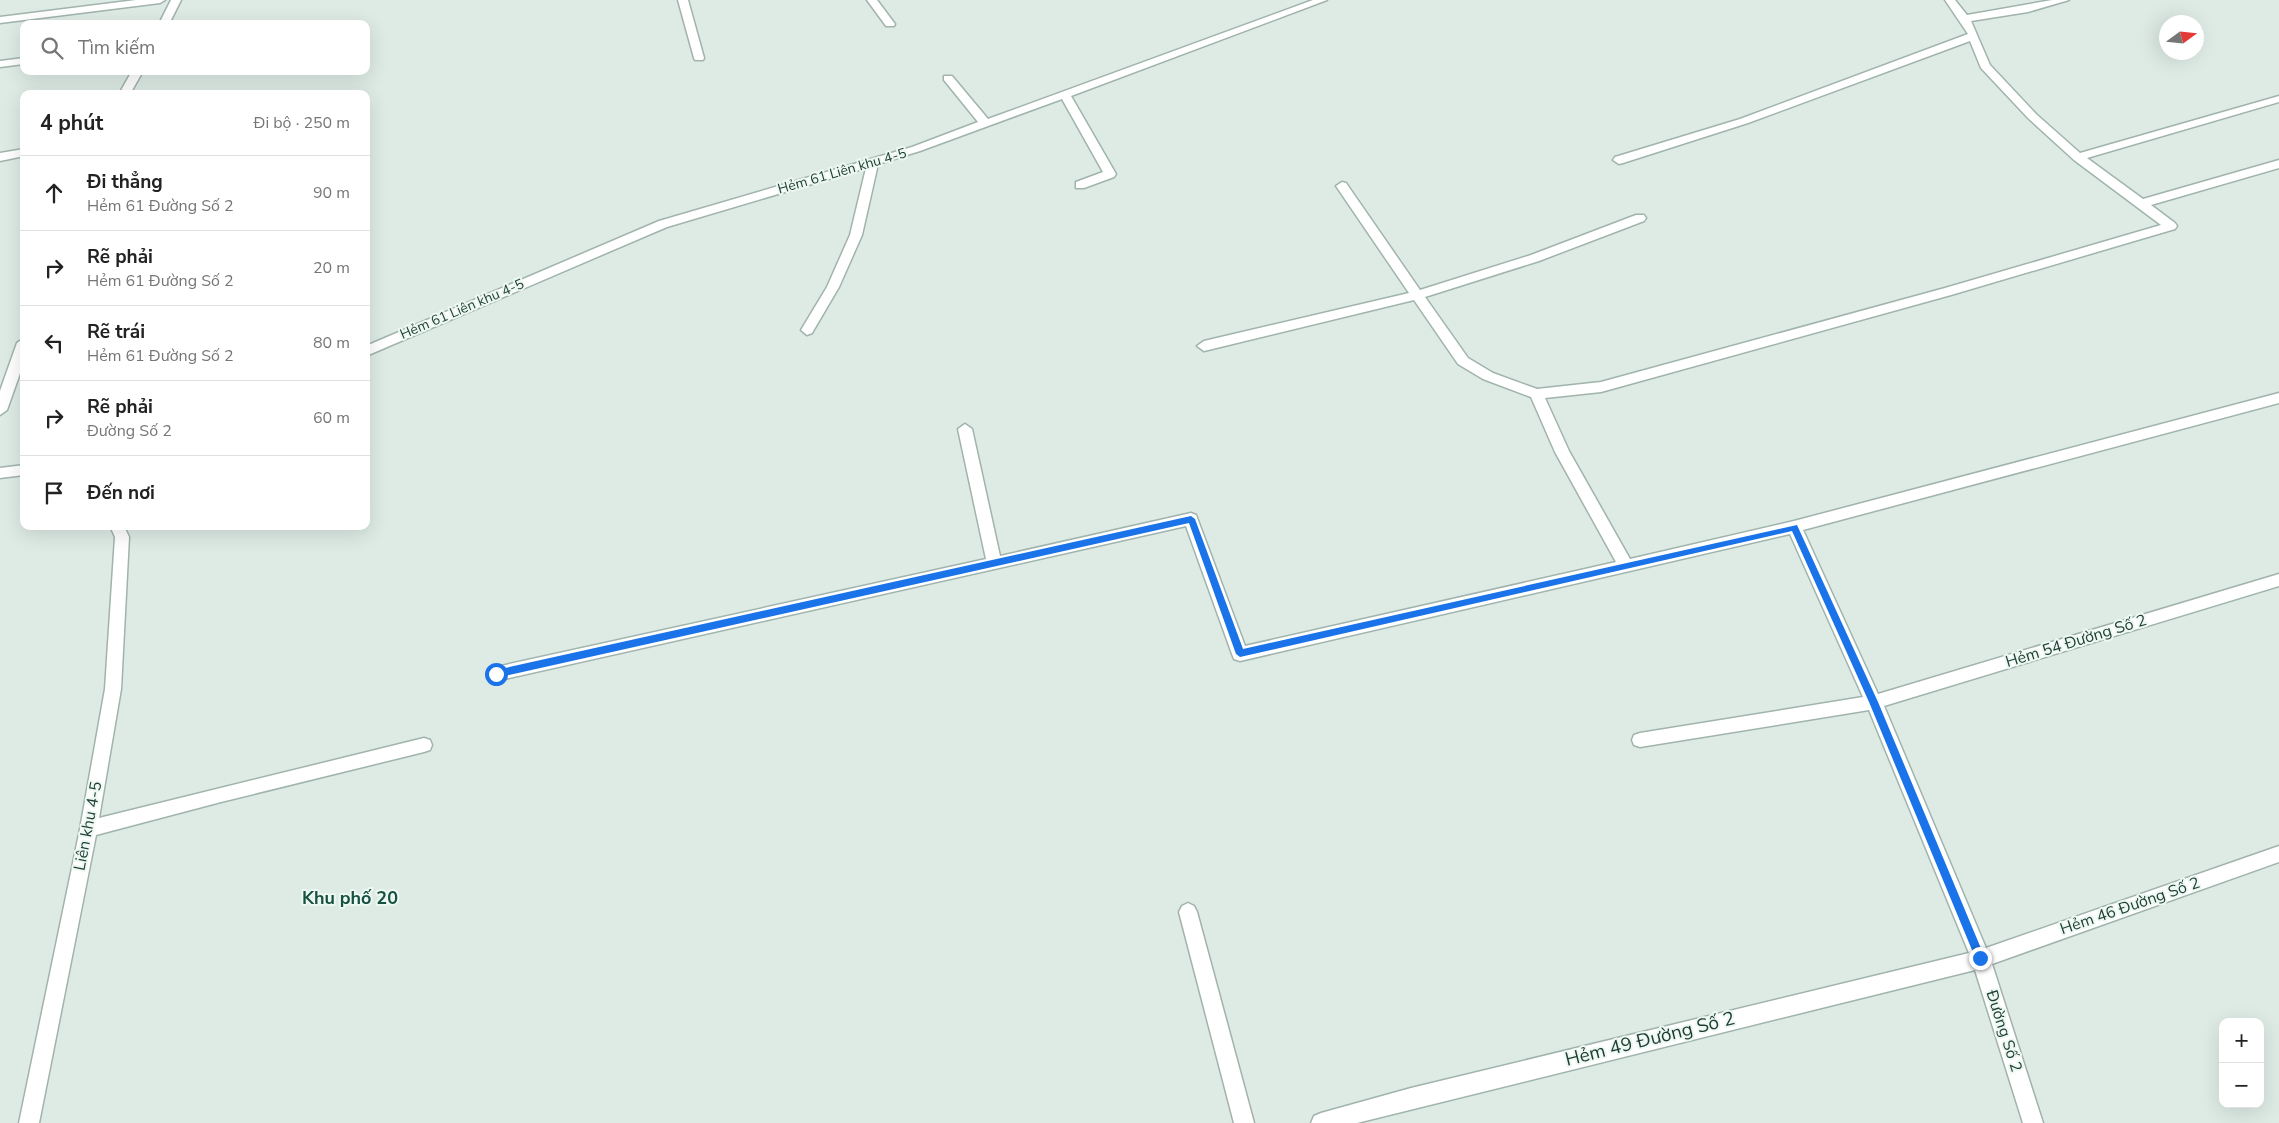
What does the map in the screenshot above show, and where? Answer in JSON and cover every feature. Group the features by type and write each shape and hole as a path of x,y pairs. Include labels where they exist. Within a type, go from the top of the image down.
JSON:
{"street":[{"path":"0,20 160,0"},
{"path":"166,20 176,0"},
{"path":"683,0 699,58"},
{"path":"872,0 890,24"},
{"name":"Hẻm 61 Liên khu 4-5","path":"370,348 663,224 873,161 985,124 1322,0"},
{"path":"1342,186 1463,361 1488,376 1536,394 1601,387 1947,292 2171,226 2078,157 2032,116 1985,66 1964,19 1950,0"},
{"path":"1964,19 2028,9 2064,0"},
{"path":"1619,160 1744,122 1973,36"},
{"path":"0,64 20,62"},
{"path":"126,90 136,75"},
{"path":"948,78 985,124"},
{"path":"1064,94 1110,174 1080,185"},
{"path":"2078,157 2279,99"},
{"path":"0,157 20,153"},
{"path":"808,330 833,287 856,235 873,161"},
{"path":"2141,204 2279,164"},
{"path":"1204,346 1416,295 1535,258 1640,218"},
{"path":"0,410 20,354"},
{"path":"1536,394 1562,452 1626,566"},
{"path":"496,674 1191,519 1240,654 1794,527 2279,398"},
{"path":"965,429 994,563"},
{"path":"0,473 20,470"},
{"name":"Đường Số 2","path":"1794,527 1874,702 1980,958 2032,1123"},
{"name":"Liên khu 4-5","path":"29,1123 89,829 113,689 122,537 119,530"},
{"name":"Hẻm 54 Đường Số 2","path":"1640,740 1874,702 2279,580"},
{"path":"89,829 221,794 424,745"},
{"name":"Hẻm 46 Đường Số 2","path":"1980,958 2279,854"},
{"path":"1188,912 1244,1123"},
{"name":"Hẻm 49 Đường Số 2","path":"1321,1123 1411,1098 1980,958"}],"district":[{"name":"Khu phố 20","path":"350,898"}],"route":[{"path":"496,674 1191,519 1240,654 1794,527 1874,702 1980,958"}]}
